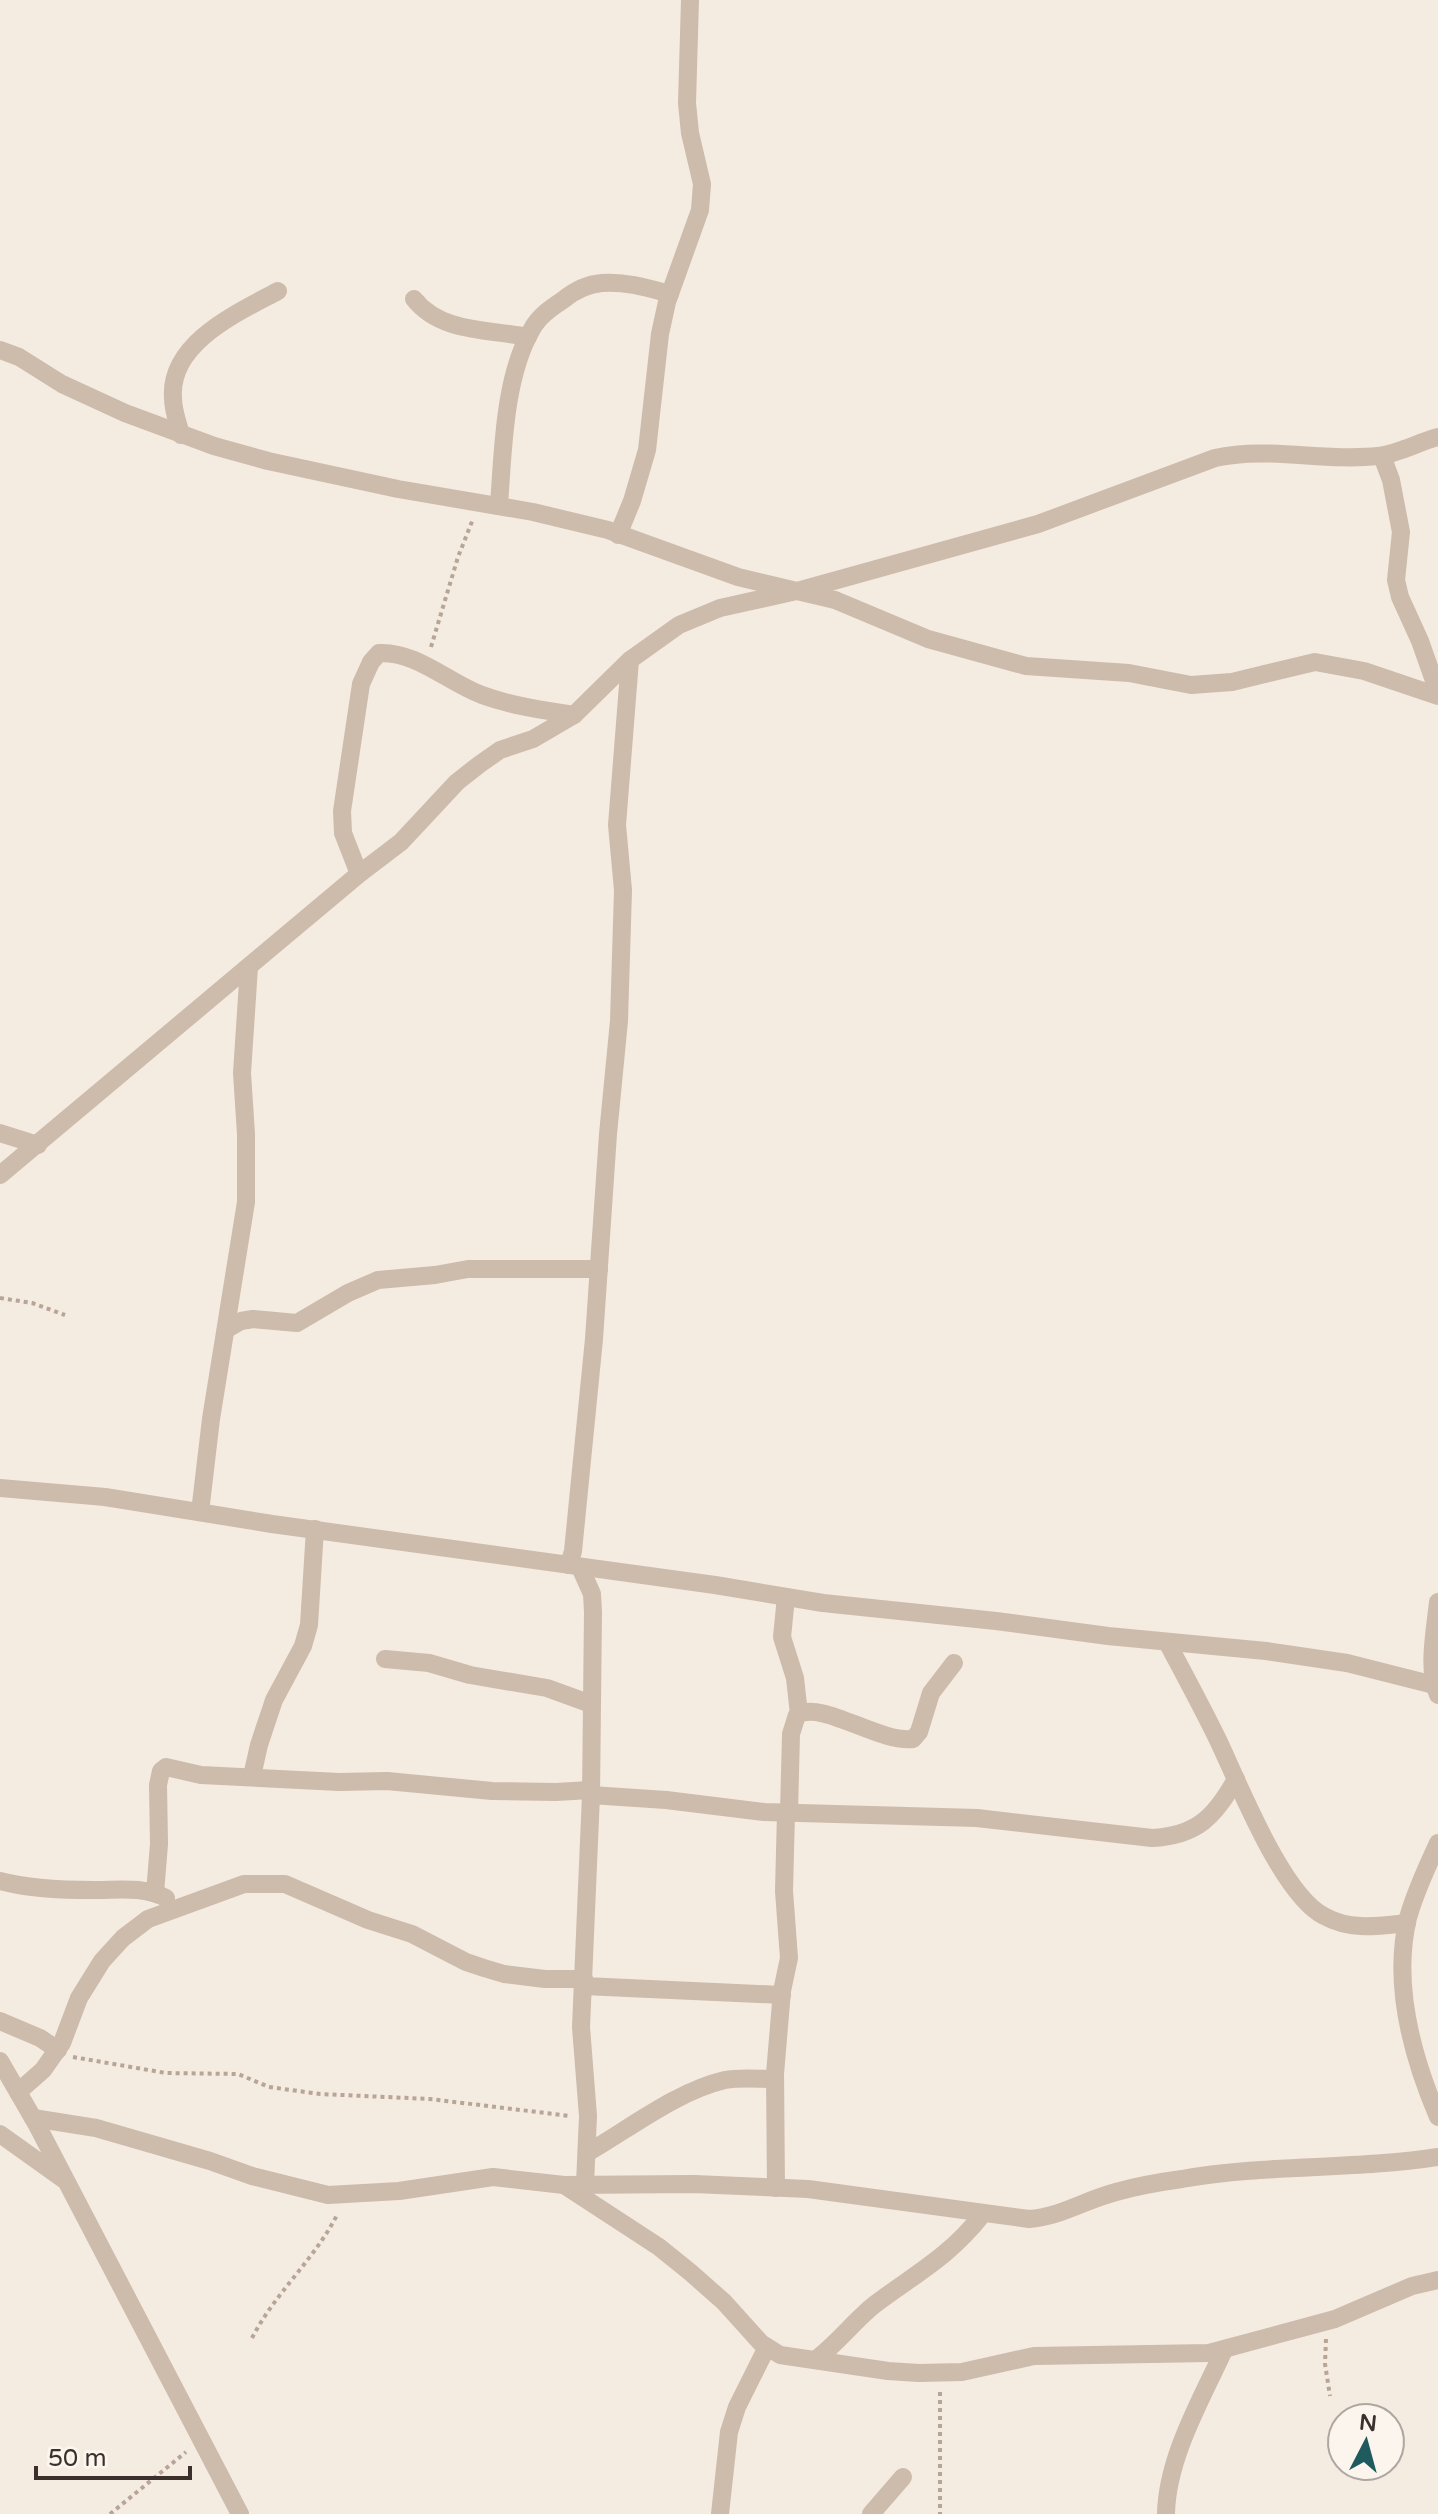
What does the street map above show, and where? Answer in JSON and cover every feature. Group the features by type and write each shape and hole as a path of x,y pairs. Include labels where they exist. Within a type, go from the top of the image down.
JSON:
{"street":[{"path":"618,535 647,450 660,334 670,294 696,225 702,197 687,103 690,0"},
{"path":"499,505 503,442 512,386 528,337 541,317 584,287 601,283 626,284 670,294"},
{"path":"181,435 172,397 174,381 183,359 213,329 278,291"},
{"path":"414,299 422,309 445,323 528,337"},
{"path":"0,350 19,357 62,384 181,435 268,461 398,489 499,505 618,535 738,577 835,600 928,639 1026,666 1129,673 1191,685 1242,680 1315,662 1364,671 1438,694"},
{"path":"0,1175 401,842 457,782 500,750 533,739 574,715 630,660 679,625 720,608 801,590 1038,524 1223,456 1265,453 1382,456 1438,437"},
{"path":"1382,456 1391,480 1401,532 1396,580 1438,694"},
{"path":"359,874 343,833 342,811 361,684 379,653 390,653 424,666 482,695 511,704 574,715"},
{"path":"585,2184 588,2116 581,2027 590,1792 592,1594 574,1566 573,1551 622,984 623,890 617,825 630,660"},
{"path":"200,1512 211,1419 246,1202 242,1073 249,967"},
{"path":"0,1133 38,1145"},
{"path":"227,1329 241,1321 253,1319 297,1323 348,1293 378,1280 468,1269 599,1269"},
{"path":"0,1488 105,1497 786,1597 1266,1651 1347,1663 1437,1689 1438,1602"},
{"path":"252,1776 274,1700 303,1646 309,1625 315,1529"},
{"path":"776,2188 774,2079 789,1958 784,1891 791,1734 799,1714 795,1678 782,1637 786,1597"},
{"path":"1167,1642 1277,1863 1301,1898 1321,1915 1343,1925 1369,1928 1407,1923"},
{"path":"385,1659 429,1663 470,1675 547,1688 591,1704"},
{"path":"799,1714 813,1711 831,1715 884,1737 913,1739 919,1732 931,1693 954,1663"},
{"path":"155,1893 159,1844 158,1785 163,1768 201,1775 339,1782 387,1781 492,1791 590,1792 788,1813 977,1818 1118,1835 1168,1837 1188,1832 1209,1818 1223,1802 1236,1779"},
{"path":"1438,1843 1407,1923 1403,1961 1408,2027 1422,2079 1438,2117"},
{"path":"0,1881 18,1886 67,1890 143,1889 182,1906"},
{"path":"18,2092 43,2070 56,2052 79,1998 102,1961 123,1938 148,1919 244,1884 285,1884 368,1920 412,1934 466,1962 504,1974 584,1983 782,1995"},
{"path":"0,2021 40,2038 56,2052"},
{"path":"0,2061 33,2118 240,2514"},
{"path":"587,2153 670,2103 709,2086 725,2080 774,2079"},
{"path":"33,2118 96,2128 252,2176 328,2195 399,2191 493,2177 564,2185 694,2184 808,2189 1029,2219 1046,2218 1114,2192 1186,2178 1307,2166 1392,2164 1438,2157"},
{"path":"0,2134 66,2181"},
{"path":"564,2185 659,2247 724,2302 767,2347 780,2355 888,2371 962,2372 1034,2356 1168,2356 1224,2350 1327,2321 1412,2286 1438,2280"},
{"path":"815,2360 861,2316 942,2257 982,2215"},
{"path":"720,2514 729,2432 737,2407 767,2347"},
{"path":"1166,2514 1166,2496 1174,2461 1224,2350"},
{"path":"871,2514 903,2477"}],"path":[{"path":"424,666 458,557 480,502"},
{"path":"0,1298 32,1303 65,1315"},
{"path":"56,2052 166,2073 238,2074 269,2087 320,2094 430,2099 532,2113 588,2116"},
{"path":"252,2338 274,2301 326,2237 349,2195"},
{"path":"1327,2321 1325,2364 1330,2396"},
{"path":"940,2373 940,2514"},
{"path":"110,2514 200,2439"}]}
